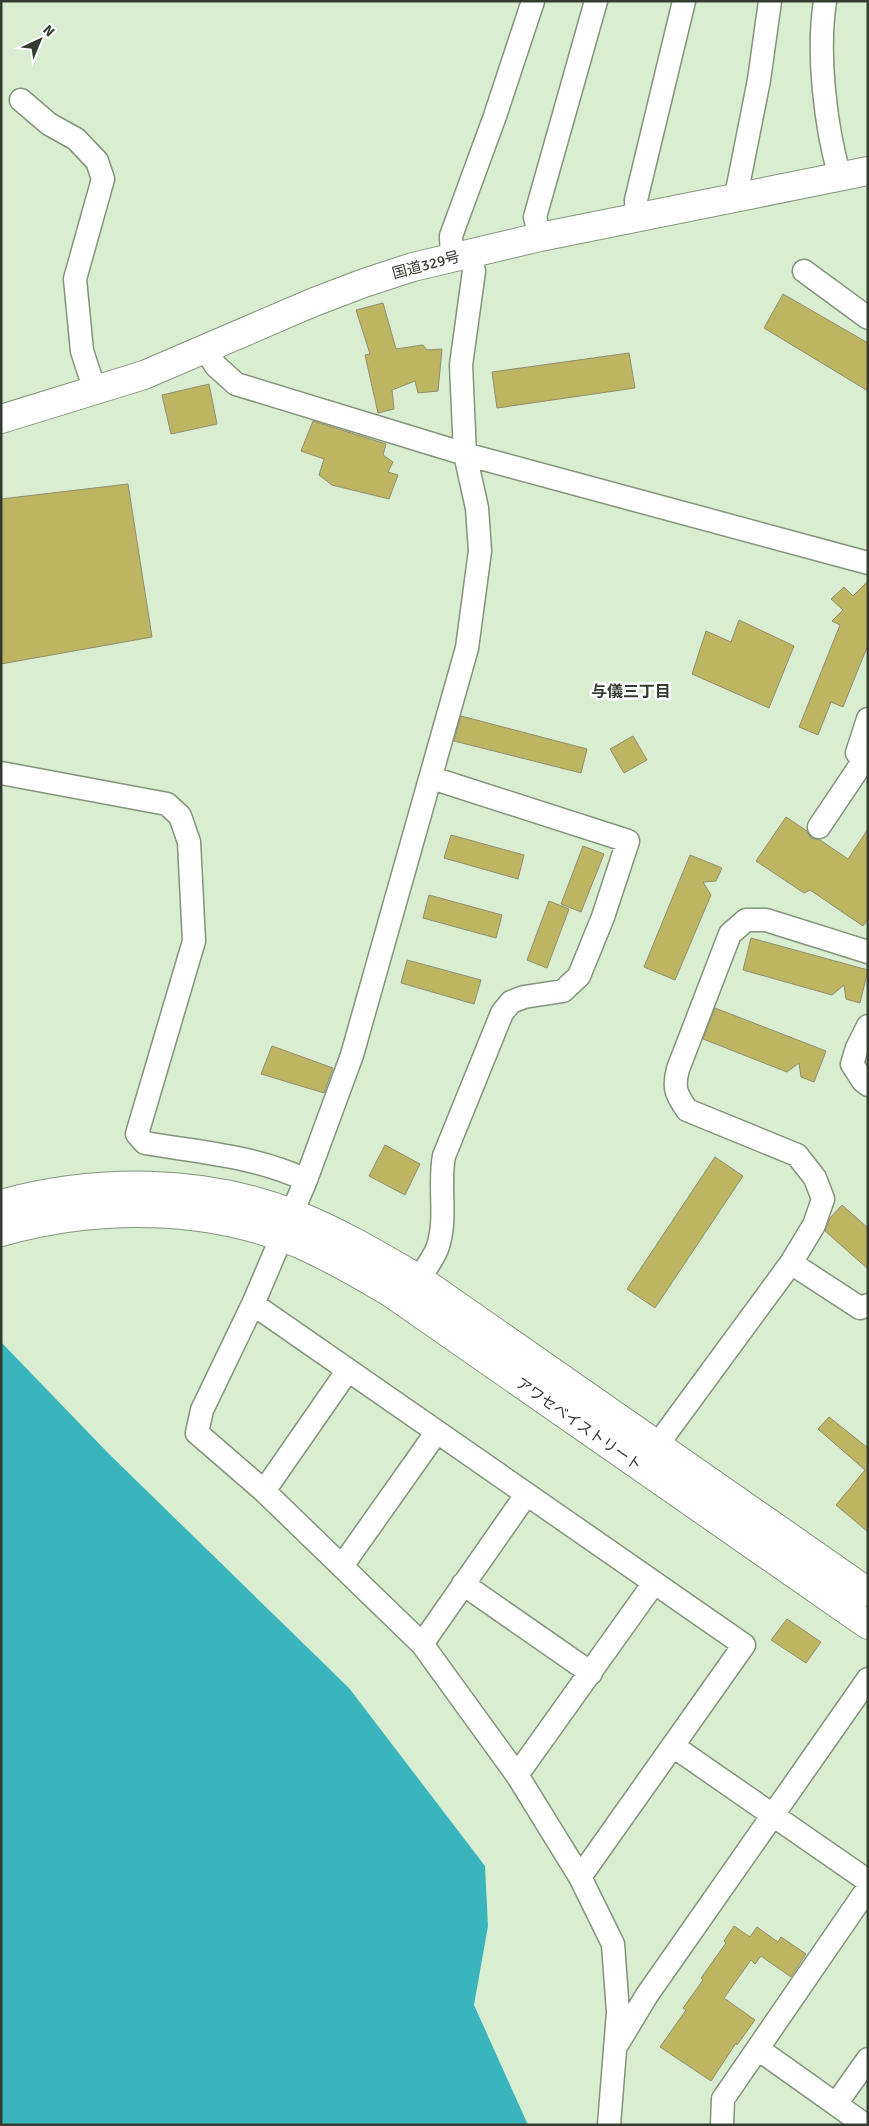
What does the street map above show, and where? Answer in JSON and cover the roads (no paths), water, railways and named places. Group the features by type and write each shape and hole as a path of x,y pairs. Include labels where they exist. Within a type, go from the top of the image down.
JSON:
{"main road":[{"name":"国道329号","path":"1,419 144,375 364,283 461,255 736,196 868,171"},
{"path":"1,1204 80,1189 131,1186 196,1189 229,1195 286,1225"},
{"path":"1,1232 24,1226 86,1216 136,1213 169,1214 286,1225"},
{"name":"アワセベイストリート","path":"286,1225 363,1246 419,1279 868,1592"},
{"name":"アワセベイストリート","path":"286,1225 336,1262 391,1293 868,1625"}],"street":[{"path":"533,1 495,116 451,236 461,255 474,271 461,365 465,454 477,508 480,551 467,648 432,778 352,1055 306,1180 253,1304 206,1402 197,1432 264,1491 422,1644 517,1776 580,1877 613,1944 618,2012 609,2125"},
{"path":"540,237 535,217 596,1"},
{"path":"637,217 636,200 684,1"},
{"path":"736,196 759,80 770,1"},
{"path":"825,1 823,17 823,80 832,151 840,177"},
{"path":"21,100 49,124 76,139 97,162 103,179 75,279 82,351 95,391"},
{"path":"804,271 868,318"},
{"path":"205,349 216,366 236,384 465,454 868,563"},
{"path":"819,827 867,754 857,753 868,719"},
{"path":"1,773 167,804 180,816 189,842 194,941 137,1134 144,1143 232,1157 292,1173 306,1180"},
{"path":"419,1279 437,1249 442,1225 441,1171 444,1156 502,1013 511,1002 524,997 563,991 579,976 603,917 628,840 432,778"},
{"path":"658,1444 791,1263 814,1225 823,1199 815,1178 797,1155 687,1110 679,1099 674,1084 678,1069 730,934 746,920 766,920 868,952"},
{"path":"868,1026 856,1048 852,1064 863,1081 868,1085"},
{"path":"791,1263 860,1308 868,1305"},
{"path":"253,1304 436,1433 744,1645 580,1877"},
{"path":"264,1491 348,1370"},
{"path":"342,1566 436,1433"},
{"path":"422,1644 526,1495"},
{"path":"517,1776 654,1583"},
{"path":"463,1584 591,1673"},
{"path":"614,2050 647,1995 868,1679"},
{"path":"673,1746 868,1881"},
{"path":"722,2125 723,2099 868,1888"},
{"path":"616,1981 627,1990 647,1995"},
{"path":"758,2048 865,2125"},
{"path":"836,2104 868,2059"}],"water":[{"path":"1,1342 109,1454 349,1688 485,1866 488,1926 474,2005 528,2125 1,2125"}],"district":[{"name":"与儀三丁目","path":"631,692"}]}
